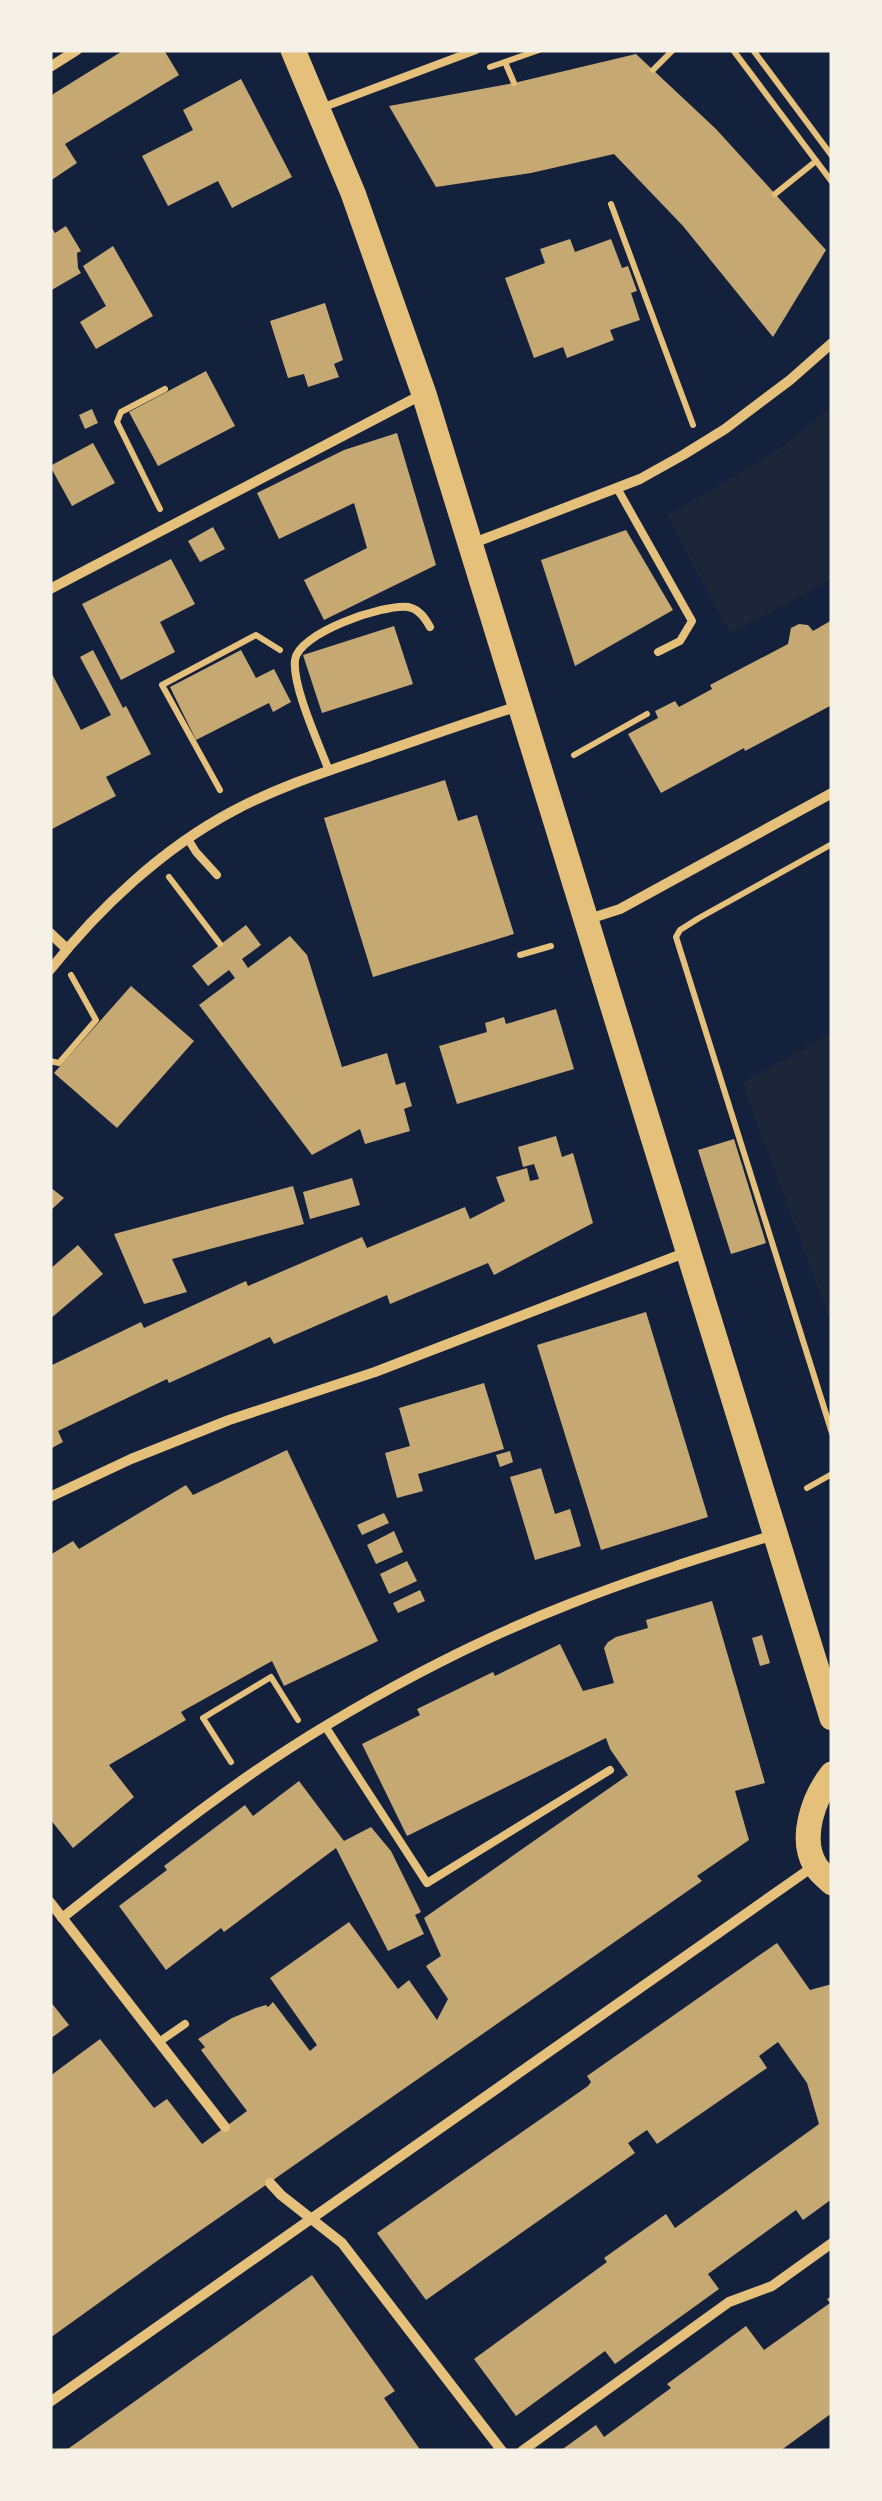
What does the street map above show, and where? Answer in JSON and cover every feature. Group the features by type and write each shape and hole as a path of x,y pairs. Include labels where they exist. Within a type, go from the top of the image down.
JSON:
{"main road":[{"path":"293,50 383,272 424,394 832,1718"},
{"path":"824,1874 807,1841 821,1788 832,1774"}],"street":[{"path":"50,67 78,50"},
{"path":"470,544 640,479 700,445 790,380 832,343"},
{"path":"50,589 424,394"},
{"path":"50,970 124,890 188,839 230,812 328,770 520,706"},
{"path":"586,920 620,909 832,793"},
{"path":"50,933 66,949"},
{"path":"50,1497 130,1459 229,1420 375,1372 687,1252"},
{"path":"62,1918 243,1780 308,1736 428,1668 568,1604 657,1571 775,1535"},
{"path":"50,2402 824,1874"},
{"path":"50,1902 225,2128"},
{"path":"270,2183 342,2244 502,2451"},
{"path":"522,2451 729,2302 772,2286 832,2243"}],"lane":[{"path":"320,109 476,50"},
{"path":"617,488 692,622 680,641 658,652"},
{"path":"328,770 296,678 294,660 298,648 322,632 394,608 412,607 430,627"},
{"path":"188,839 217,875"},
{"path":"325,1726 427,1884 610,1770"},
{"path":"159,2042 185,2024"}],"path":[{"path":"505,62 539,50"},
{"path":"653,70 673,50"},
{"path":"733,50 832,182"},
{"path":"752,50 832,156"},
{"path":"775,194 816,161"},
{"path":"611,204 700,445"},
{"path":"165,388 121,412 117,422 169,526"},
{"path":"220,790 162,685 256,635 294,660"},
{"path":"574,754 647,714"},
{"path":"832,844 699,918 676,937 832,1433"},
{"path":"167,874 220,944"},
{"path":"520,955 551,946"},
{"path":"50,1061 59,1064 96,1020 68,970"},
{"path":"807,1488 832,1474"},
{"path":"243,1780 203,1718 271,1677 308,1736"}],"shaded area":[{"path":"832,407 832,579 730,634 667,516 775,452"},
{"path":"832,1032 832,1325 742,1083"}],"building":[{"path":"124,50 164,50 179,75 65,144 77,163 50,181 50,96"},
{"path":"636,54 716,129 826,250 773,337 683,226 614,154 531,173 436,187 389,106 514,83"},
{"path":"241,79 292,177 232,208 218,181 168,206 142,156 193,130 183,110"},
{"path":"50,225 55,233 66,226 81,251 77,253 81,273 50,291"},
{"path":"570,239 575,252 611,239 622,268 628,266 637,291 631,293 640,320 610,330 614,340 567,358 563,347 534,358 505,278 545,263 540,249"},
{"path":"113,246 153,316 96,349 80,322 106,306 83,266"},
{"path":"325,303 343,360 334,364 339,377 308,387 304,374 288,378 270,321"},
{"path":"206,371 235,426 158,466 129,412"},
{"path":"92,409 98,423 85,429 79,415"},
{"path":"397,433 436,565 324,620 304,580 367,548 354,503 279,539 257,493 344,450"},
{"path":"93,443 115,483 72,506 50,466"},
{"path":"213,527 225,549 200,562 188,541"},
{"path":"626,530 673,610 575,666 541,560"},
{"path":"171,559 195,604 160,622 175,652 121,680 82,604"},
{"path":"832,620 832,705 661,793 628,734 658,718 655,711 675,701 679,707 712,689 710,685 788,644 791,628 808,625 813,631"},
{"path":"394,626 413,684 322,713 303,655"},
{"path":"93,650 151,754 106,777 116,796 50,830 50,670 81,730 111,715 80,657"},
{"path":"241,650 256,678 274,669 291,702 273,712 269,703 196,740 170,687"},
{"path":"445,780 458,821 477,815 514,934 373,977 324,818"},
{"path":"246,925 261,945 242,959 248,968 290,936 307,955 342,1067 387,1053 396,1085 405,1082 412,1106 404,1109 410,1131 365,1144 360,1129 312,1155 199,1005 235,978 229,970 208,986 192,966"},
{"path":"131,986 194,1041 117,1128 54,1073"},
{"path":"556,1009 574,1069 457,1104 439,1046 487,1032 485,1023 504,1017 506,1024"},
{"path":"556,1136 562,1157 573,1153 593,1223 494,1275 488,1263 390,1304 387,1295 274,1344 270,1337 169,1383 167,1379 58,1431 63,1442 50,1449 50,1366 141,1322 144,1328 246,1281 248,1286 362,1237 367,1248 465,1207 470,1219 505,1201 496,1177 527,1168 530,1181 539,1179 534,1164 523,1167 518,1147"},
{"path":"734,1139 766,1243 731,1254 698,1150"},
{"path":"352,1178 360,1205 310,1219 303,1192"},
{"path":"293,1186 304,1224 172,1259 187,1292 144,1304 114,1234"},
{"path":"50,1187 64,1198 50,1211"},
{"path":"78,1245 103,1274 50,1319 50,1269"},
{"path":"646,1312 708,1517 601,1550 537,1345"},
{"path":"484,1383 504,1449 418,1474 423,1491 397,1498 385,1453 410,1446 399,1408"},
{"path":"287,1450 378,1641 284,1686 272,1661 181,1712 186,1720 109,1765 134,1797 73,1848 50,1819 50,1555 73,1541 79,1549 186,1485 193,1495"},
{"path":"510,1451 513,1462 500,1467 496,1455"},
{"path":"541,1468 555,1514 570,1509 581,1546 535,1560 510,1477"},
{"path":"384,1513 389,1523 362,1535 357,1525"},
{"path":"394,1531 403,1552 376,1564 367,1545"},
{"path":"407,1561 417,1581 389,1594 380,1574"},
{"path":"420,1590 425,1601 398,1613 393,1603"},
{"path":"712,1601 765,1783 735,1791 749,1840 697,1876 702,1881 50,2338 50,2076 100,2039 154,2108 167,2099 202,2144 247,2111 201,2050 205,2047 198,2039 232,2018 273,2002 310,2051 317,2045 270,1978 349,1922 398,1989 409,1980 437,2020 448,1999 426,1966 441,1956 424,1918 628,1775 606,1738 407,1836 362,1744 420,1715 417,1709 560,1644 583,1691 614,1683 604,1648 608,1642 648,1628 646,1620"},
{"path":"762,1635 770,1663 760,1666 752,1638"},
{"path":"299,1781 344,1841 371,1827 391,1851 421,1912 415,1915 424,1934 388,1951 336,1848 166,1970 119,1906 167,1870 164,1866 245,1805 253,1816"},
{"path":"777,1943 810,1990 832,1984 832,2199 803,2220 796,2210 708,2274 719,2289 615,2364 605,2351 516,2416 474,2359 666,2214 675,2228 819,2124 807,2083 778,2042 759,2056 767,2068 657,2144 647,2130 628,2143 635,2153 426,2300 377,2233 588,2086 591,2082 587,2076"},
{"path":"50,2001 69,2025 50,2039"},
{"path":"312,2275 395,2391 384,2398 421,2451 65,2451"},
{"path":"832,2296 832,2413 780,2451 560,2451 596,2425 604,2437 746,2326 764,2350 830,2303 827,2299"}]}
